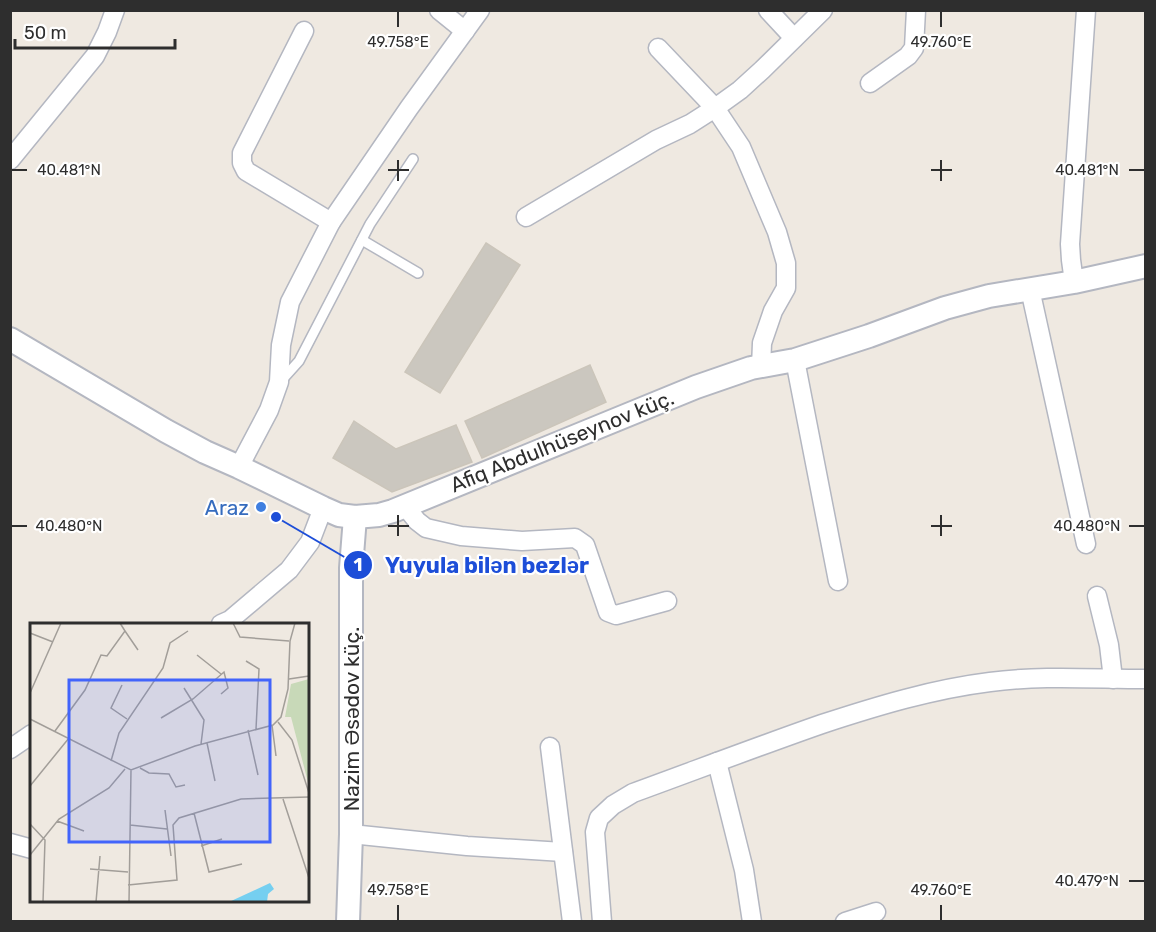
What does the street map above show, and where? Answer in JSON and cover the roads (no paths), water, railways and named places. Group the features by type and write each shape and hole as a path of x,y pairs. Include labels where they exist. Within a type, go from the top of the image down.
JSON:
{"street":[{"path":"10,160 95,56 115,10"},
{"path":"439,10 465,31"},
{"path":"239,466 269,410 279,382 281,345 290,302 331,222 480,10"},
{"path":"768,10 794,38"},
{"path":"526,217 715,108 740,90 823,10"},
{"path":"870,82 909,56 914,48 916,10"},
{"path":"1074,282 1070,244 1086,10"},
{"path":"304,31 242,153 242,163 246,171 331,222"},
{"path":"658,48 715,108 741,147 777,231 786,263 786,288 773,311 762,343 761,367"},
{"name":"Afiq Abdulhüseynov küç.","path":"10,339 205,452 339,515 355,517 379,515 405,506 696,387 751,368 795,360 945,308 988,296 1074,282 1146,266"},
{"path":"1030,289 1086,544"},
{"path":"795,360 838,581"},
{"path":"405,506 426,528 461,536 522,541 575,538 585,545 608,612 616,615 667,601"},
{"path":"223,623 230,620 289,570 310,542 323,508"},
{"name":"Nazim Əsədov küç.","path":"348,921 351,834 351,568 355,517"},
{"path":"1097,596 1109,645 1113,679"},
{"path":"602,921 596,832 599,818 613,805 633,793 788,736 862,711 930,692 990,682 1041,678 1146,680"},
{"path":"10,749 30,735"},
{"path":"550,747 572,921"},
{"path":"717,762 744,870 752,921"},
{"path":"351,834 466,846 563,852"},
{"path":"10,843 30,848"},
{"path":"845,921 876,912"}],"lane":[{"path":"279,382 299,361 370,224 413,159"},
{"path":"362,240 418,273"}],"place":[{"name":"Araz","path":"261,507"},
{"name":"Yuyula bilən bezlər","path":"276,517"}]}
